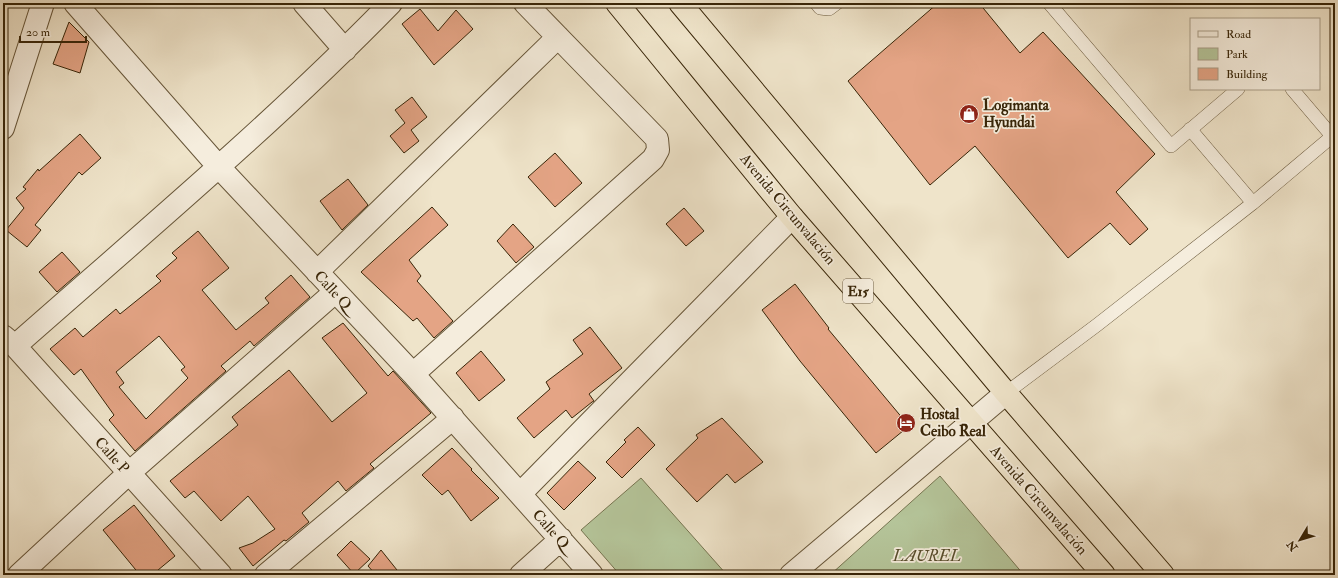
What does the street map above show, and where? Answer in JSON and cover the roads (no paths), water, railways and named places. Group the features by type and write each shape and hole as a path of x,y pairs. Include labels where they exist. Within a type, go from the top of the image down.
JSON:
{"highway":[{"name":"Avenida Circunvalación","path":"617,3 792,217 1104,575"},
{"path":"680,3 1006,393 1163,575"}],"street":[{"path":"3,128 43,3"},
{"name":"Calle Q","path":"75,3 218,166 334,292 413,374 592,575"},
{"path":"304,3 345,50"},
{"path":"9,341 218,166 345,50 391,3"},
{"path":"413,374 653,159 658,150 657,139 525,3"},
{"path":"317,272 558,37"},
{"path":"520,494 792,217"},
{"path":"19,575 128,473 334,292"},
{"name":"Calle P","path":"9,341 221,575"},
{"path":"791,575 1006,393"},
{"path":"266,575 453,418"},
{"path":"521,575 561,540"}],"lane":[{"path":"816,3 820,8 829,9 837,3"},
{"path":"1050,3 1171,146 1237,90"},
{"path":"1006,393 1097,325 1253,203 1334,135 1293,90"},
{"path":"1190,129 1253,203"}],"place":[{"name":"Logimanta Hyundai","path":"969,114"},
{"name":"Hostal Ceibo Real","path":"906,423"}],"park label":[{"name":"LAUREL","path":"927,556"}]}
